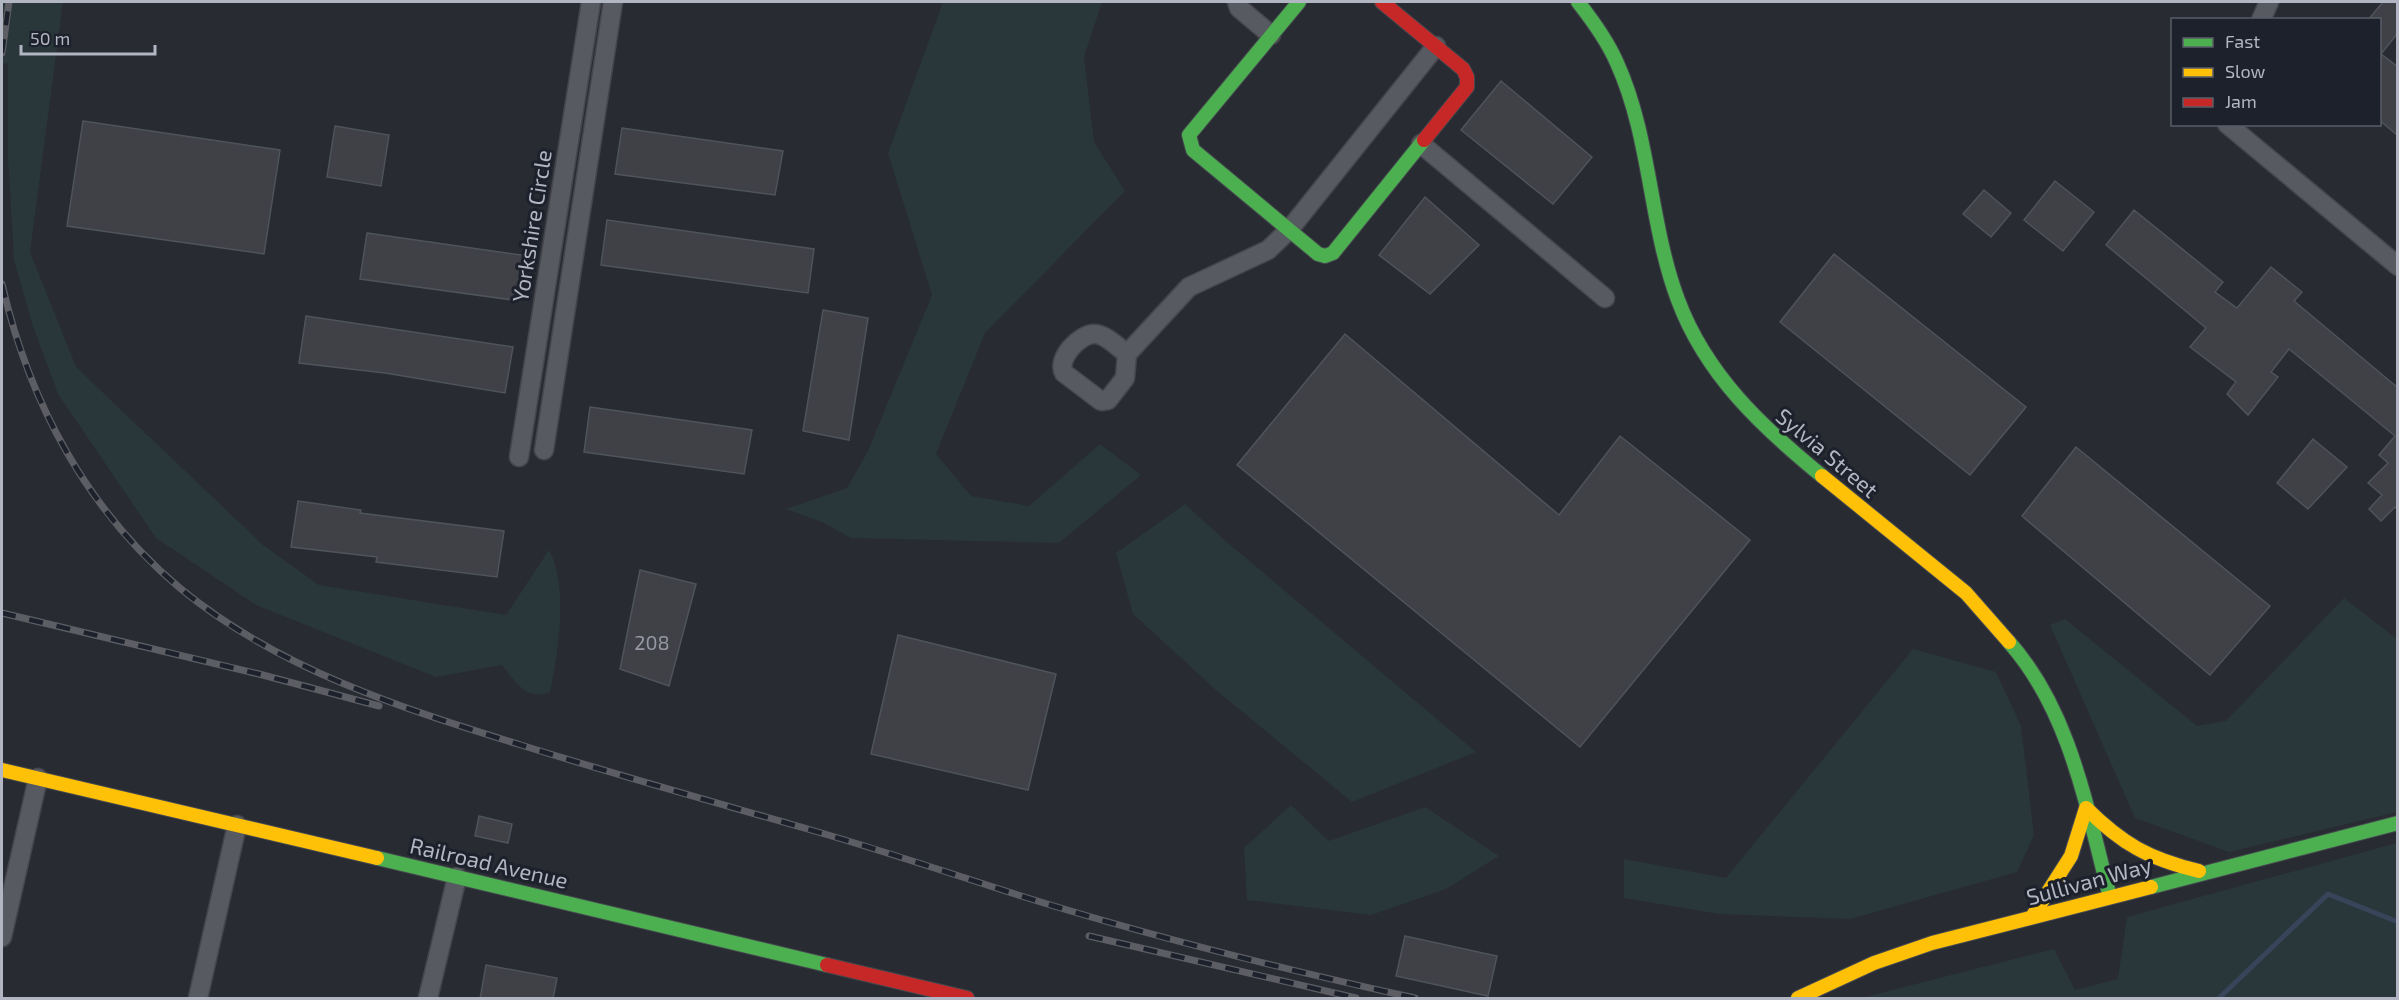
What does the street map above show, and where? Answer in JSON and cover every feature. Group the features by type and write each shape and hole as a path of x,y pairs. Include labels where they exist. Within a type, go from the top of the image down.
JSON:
{"street":[{"name":"Yorkshire Circle","path":"519,458 591,2"},
{"name":"Yorkshire Circle","path":"544,450 613,2"},
{"path":"1237,2 1239,8 1271,36"},
{"path":"1299,2 1190,135 1189,142 1193,150 1289,230 1318,254 1326,256 1333,253 1467,87 1467,77 1463,69 1386,3"},
{"name":"Sylvia Street","path":"1578,2 1601,31 1626,85 1670,277 1683,312 1712,368 1747,412 1776,439 1966,593 1995,622 2026,662 2060,723 2074,760 2109,897"},
{"path":"2262,18 2269,2"},
{"path":"1127,354 1189,287 1268,250 1289,230 1436,46"},
{"path":"2229,126 2397,266"},
{"path":"1421,144 1605,298"},
{"name":"Railroad Avenue","path":"2,770 967,999"},
{"path":"2,937 38,778"},
{"path":"2032,917 2071,856 2086,808 2123,842 2150,860 2205,873"},
{"name":"Sullivan Way","path":"1798,999 1874,963 1932,943 2397,823"},
{"path":"198,999 237,825"},
{"path":"428,999 457,877"}],"shaded area":[{"path":"2,2 63,2 30,252 76,367 263,545 319,585 506,615 549,550 559,582 560,600 556,658 550,692 534,694 528,692 502,665 436,677 256,605 156,538 58,394 33,326 14,260 8,156 8,63 2,64"},
{"path":"943,2 1102,2 1084,57 1094,142 1125,191 985,333 936,454 971,496 1029,506 1100,444 1141,475 1059,543 851,538 824,523 786,509 847,488 868,451 932,295 888,153"},
{"path":"1185,504 1476,752 1352,802 1216,690 1133,614 1116,553"},
{"path":"2344,598 2397,639 2397,812 2229,852 2135,818 2050,625 2065,619 2197,726 2226,721"},
{"path":"1913,649 1996,672 2021,726 2034,835 2017,872 1850,919 1719,914 1624,898 1624,859 1726,878"},
{"path":"1291,805 1329,841 1425,807 1499,856 1446,889 1371,915 1247,900 1244,848"},
{"path":"2397,843 2397,998 1861,998 2054,949 2075,990 2118,979 2127,917"}],"building":[{"path":"2383,2 2397,2 2397,34 2381,54 2381,18 2370,18"},
{"path":"2381,54 2397,66 2397,135 2381,122"},
{"path":"1501,81 1592,157 1553,204 1461,130"},
{"path":"83,121 280,150 264,254 67,226"},
{"path":"335,126 389,135 381,186 327,177"},
{"path":"622,128 783,151 775,195 615,174"},
{"path":"2055,181 2094,212 2063,251 2024,220"},
{"path":"1984,190 2011,213 1991,237 1963,214"},
{"path":"1425,197 1479,245 1430,294 1379,255"},
{"path":"2134,210 2223,282 2215,292 2237,308 2271,267 2302,292 2294,301 2397,387 2397,509 2395,507 2381,521 2369,509 2382,495 2368,483 2388,463 2379,455 2395,436 2289,349 2271,372 2278,377 2248,415 2227,394 2236,382 2190,347 2206,328 2106,245"},
{"path":"607,220 814,249 808,293 601,265"},
{"path":"367,233 528,256 520,301 360,279"},
{"path":"1834,254 2026,407 1970,475 1780,322"},
{"path":"823,310 868,318 849,440 803,431"},
{"path":"306,316 513,347 505,393 385,373 299,363"},
{"path":"1345,334 1559,515 1620,436 1750,540 1580,747 1237,465"},
{"path":"590,407 752,430 744,474 584,452"},
{"path":"2313,439 2347,467 2308,509 2277,483"},
{"path":"2076,447 2270,606 2210,675 2022,516"},
{"path":"298,501 361,510 360,513 504,531 497,577 376,562 377,557 291,547"},
{"path":"640,570 696,584 669,686 620,669"},
{"path":"898,635 1056,674 1028,790 871,754"},
{"path":"479,816 512,824 508,843 475,836"},
{"path":"1405,936 1497,956 1488,996 1396,976"},
{"path":"486,965 557,978 553,999 480,999"}],"waterway":[{"path":"2219,998 2328,894 2398,922"}],"railway":[{"path":"2,53 9,2"},
{"path":"2,284 28,370 46,412 66,452 117,525 147,558 181,589 219,617 300,664 387,701 476,731 863,846 1067,910 1216,951 1415,998"},
{"path":"2,613 259,674 379,706"},
{"path":"1089,936 1356,998"}],"traffic: fast":[{"path":"1299,2 1189,135 1193,150 1318,254 1325,256 1333,253 1424,140"},
{"path":"1578,2 1609,46 1628,92 1644,151 1668,271 1690,327 1720,376 1738,398 1757,419 1822,476"},
{"path":"2009,642 2030,669 2048,699 2062,731 2084,797 2110,897"},
{"path":"2151,887 2398,823"},
{"path":"377,858 827,965"}],"traffic: slow":[{"path":"1822,476 1966,593 2009,642"},
{"path":"2,770 377,858"},
{"path":"2032,917 2071,856 2086,808 2124,841 2165,861 2199,871"},
{"path":"1798,998 1874,963 1932,943 2151,887"}],"traffic: jam":[{"path":"1382,2 1463,69 1467,77 1467,87 1424,140"},
{"path":"827,965 967,998"}]}
